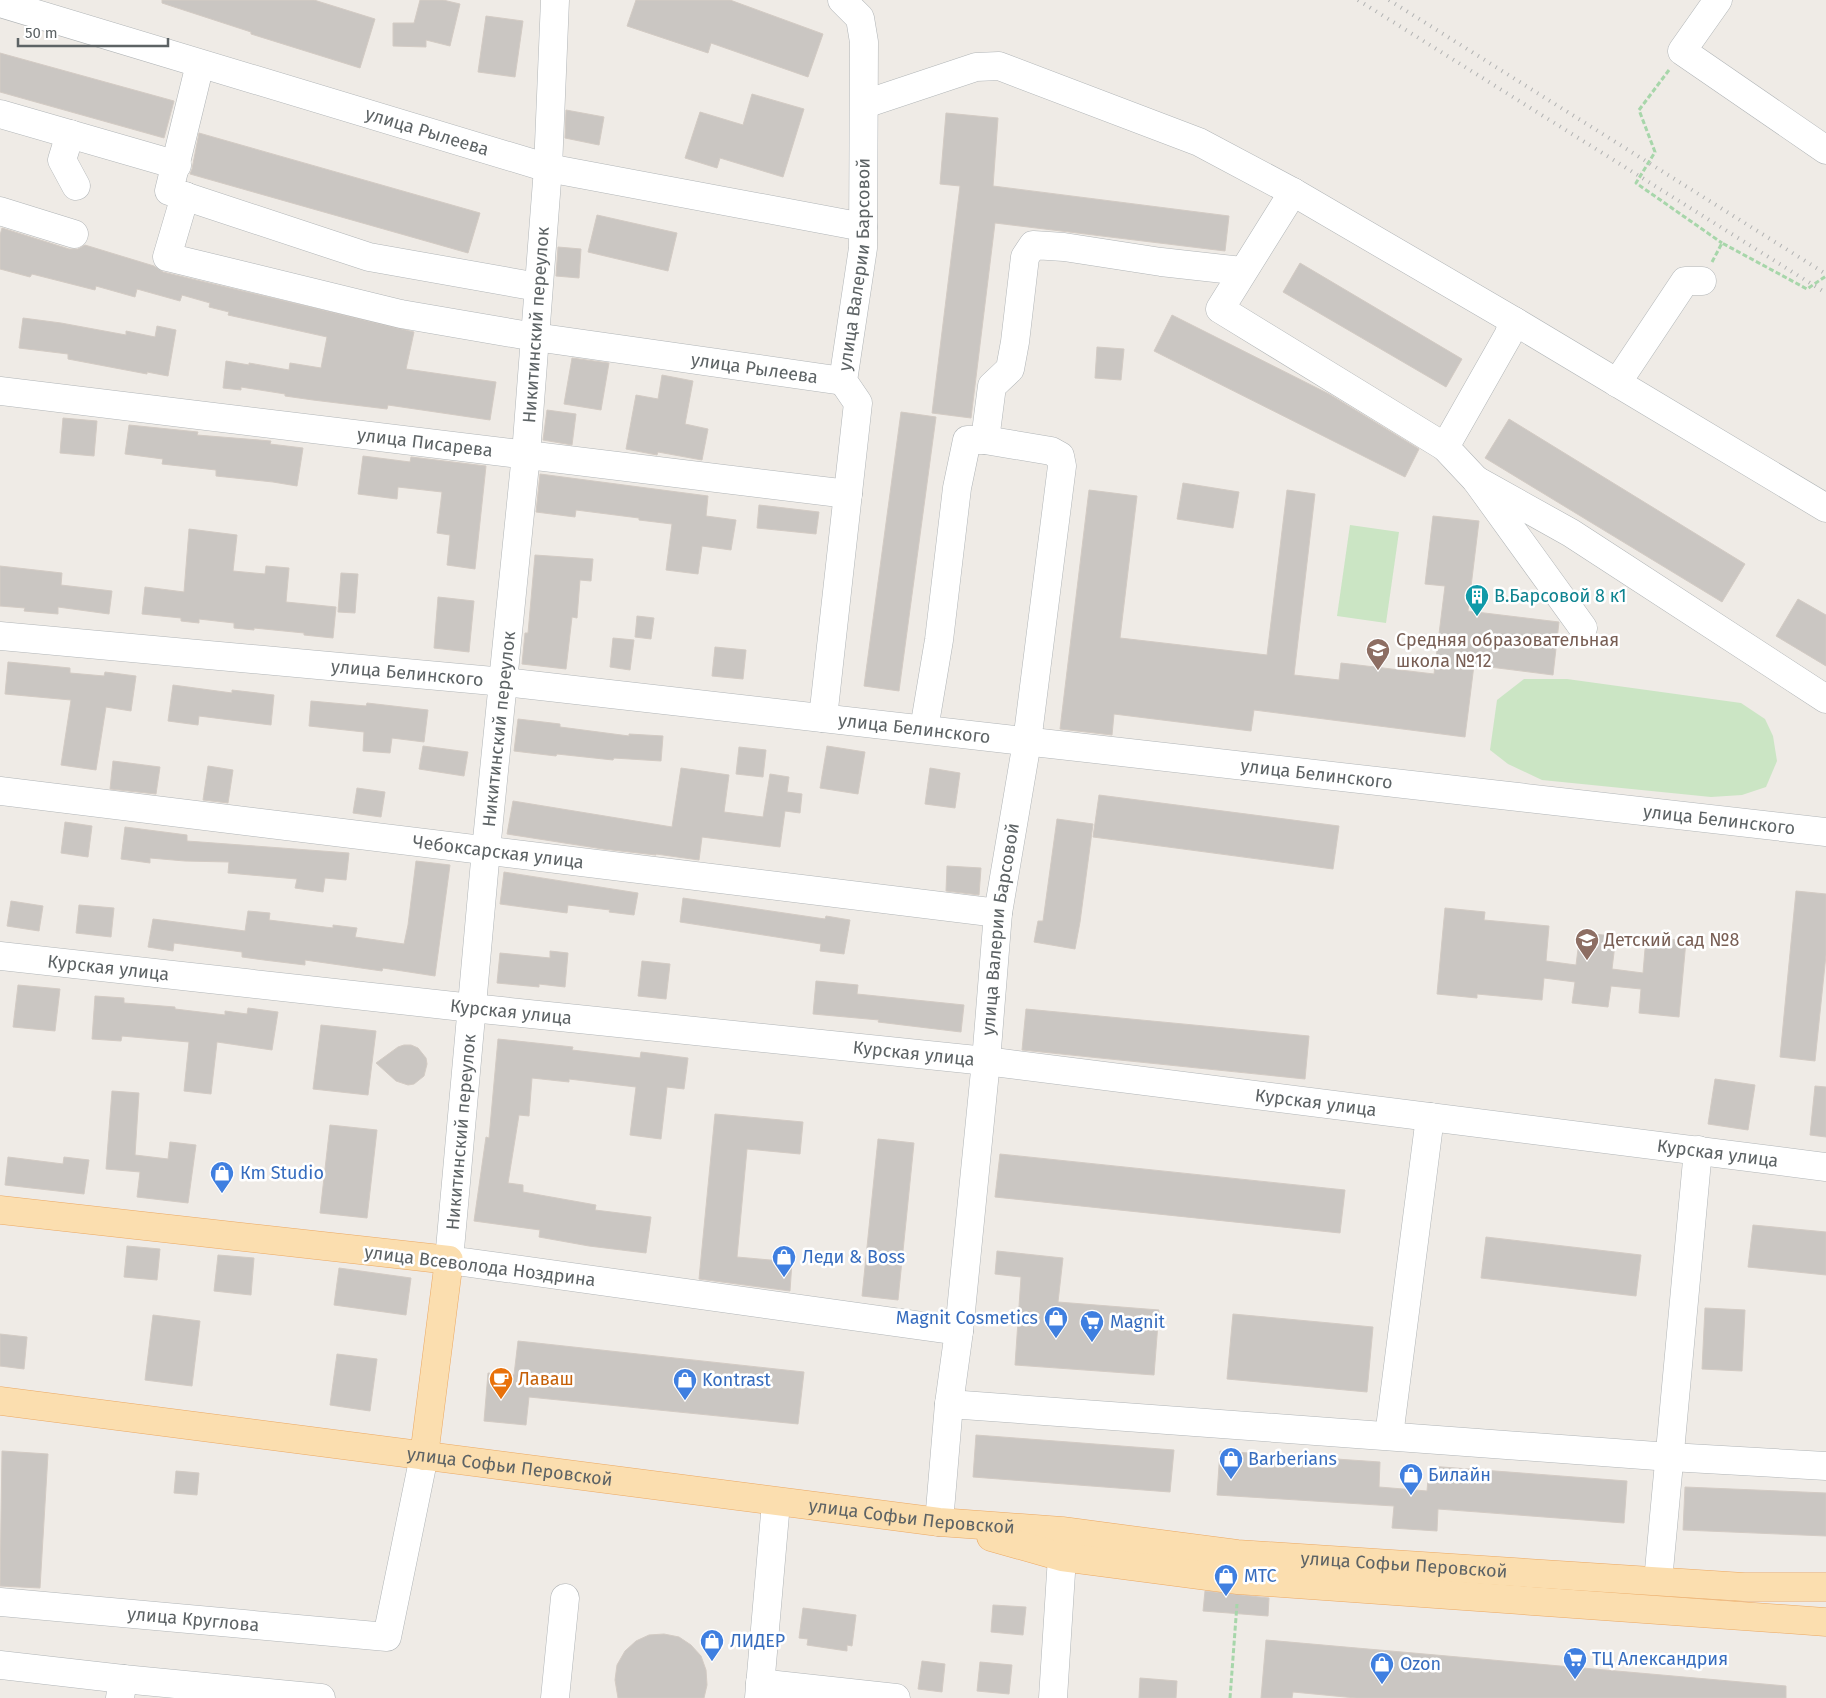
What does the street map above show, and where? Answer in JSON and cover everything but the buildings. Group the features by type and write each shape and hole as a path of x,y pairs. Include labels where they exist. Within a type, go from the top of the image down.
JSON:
{"main road":[{"name":"улица Всеволода Ноздрина","path":"0,1210 449,1260"},
{"name":"Никитинский переулок","path":"424,1456 449,1260"},
{"name":"улица Софьи Перовской","path":"0,1401 939,1522 1062,1531 1237,1554 1744,1587 1826,1587"},
{"path":"939,1522 1062,1557 1238,1580 1826,1622"}],"street":[{"name":"Никитинский переулок","path":"449,1260 486,850 526,454 548,168 555,0"},
{"name":"улица Валерии Барсовой","path":"824,718 858,403 843,381 863,248 864,42 860,18 842,0"},
{"path":"1718,0 1682,51 1826,150"},
{"name":"улица Рылеева","path":"0,3 548,168 863,227"},
{"path":"200,64 177,165 169,191 369,257 538,287"},
{"path":"865,104 976,67 999,66 1199,142 1293,192 1514,321 1826,508"},
{"path":"0,114 177,165"},
{"path":"70,134 62,160 76,186"},
{"path":"1293,192 1220,309 1445,447 1476,480 1583,628"},
{"name":"улица Рылеева","path":"185,196 167,257 401,314 535,338 843,381"},
{"path":"0,211 74,234"},
{"path":"924,729 939,640 956,488 967,440 985,440 992,386 1010,368 1015,342 1024,257 1033,245 1064,247 1161,262 1242,271"},
{"path":"1617,383 1685,281 1702,281"},
{"path":"1445,447 1508,336 1514,321"},
{"name":"улица Писарева","path":"0,391 848,494"},
{"name":"улица Валерии Барсовой","path":"939,1522 949,1404 959,1331 986,1061 998,912 1027,742 1062,466 1060,456 1051,451 985,440"},
{"path":"1476,480 1571,533 1745,648 1826,698"},
{"name":"улица Белинского","path":"0,636 504,682 1826,832"},
{"name":"Чебоксарская улица","path":"0,791 998,912"},
{"name":"Курская улица","path":"0,956 472,1008 986,1061 1826,1167"},
{"path":"1389,1436 1430,1117"},
{"path":"1658,1581 1698,1150"},
{"name":"улица Всеволода Ноздрина","path":"449,1260 959,1331"},
{"path":"949,1404 1826,1466"},
{"name":"улица Круглова","path":"0,1602 387,1637 424,1456"},
{"path":"779,1502 775,1514 759,1690 896,1698"},
{"path":"1053,1698 1062,1557"},
{"path":"555,1698 565,1598"},
{"path":"0,1665 122,1688 321,1698"}],"path":[{"path":"1682,51 1639,110 1655,152 1636,183 1722,243 1807,289 1826,276"},
{"path":"1702,281 1722,243"},
{"path":"1230,1698 1238,1580"}],"green space":[{"path":"1350,525 1399,532 1386,623 1337,616"},
{"path":"1524,679 1567,679 1741,703 1765,719 1773,736 1777,761 1766,787 1742,795 1711,797 1542,780 1508,764 1490,750 1497,700"}],"railway":[{"path":"1358,0 1826,293"},
{"path":"1389,0 1826,274"}],"place":[{"name":"В.Барсовой 8 к1","path":"1477,617"},
{"name":"Средняя образовательная школа №12","path":"1378,671"},
{"name":"Детский сад №8","path":"1587,961"},
{"name":"Кm Studio","path":"222,1194"},
{"name":"Леди & Boss","path":"784,1278"},
{"name":"Magnit Cosmetics","path":"1056,1339"},
{"name":"Magnit","path":"1092,1343"},
{"name":"Лаваш","path":"501,1400"},
{"name":"Kontrast","path":"685,1401"},
{"name":"Barberians","path":"1231,1480"},
{"name":"Билайн","path":"1411,1496"},
{"name":"МТС","path":"1226,1597"},
{"name":"ЛИДЕР","path":"712,1662"},
{"name":"ТЦ Александрия","path":"1575,1680"},
{"name":"Ozon","path":"1382,1685"}]}
